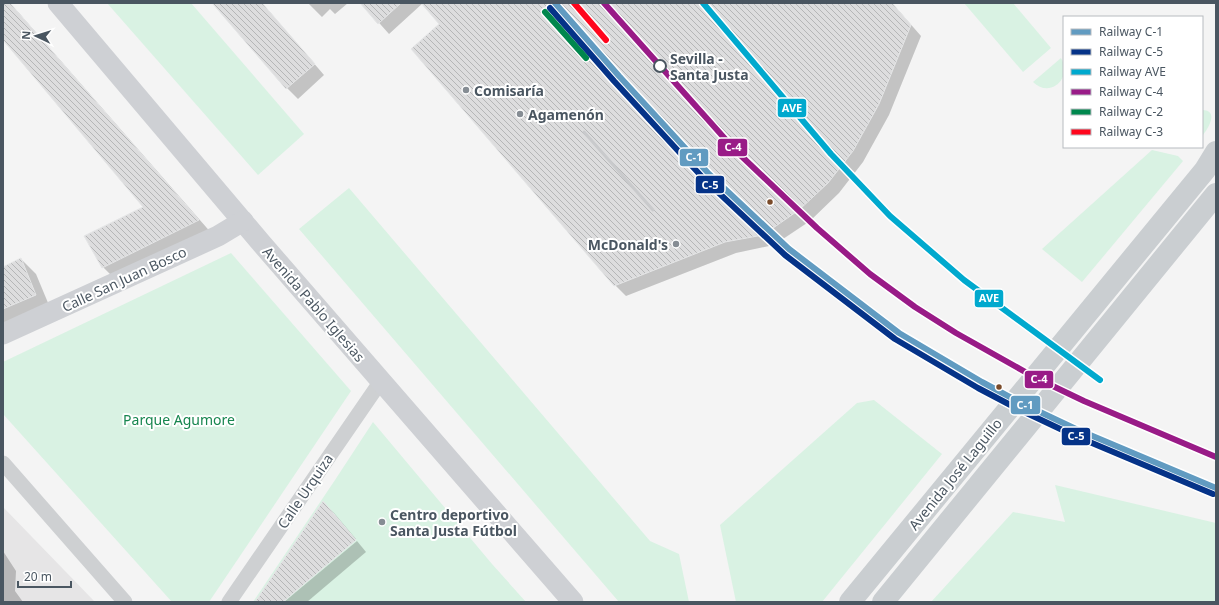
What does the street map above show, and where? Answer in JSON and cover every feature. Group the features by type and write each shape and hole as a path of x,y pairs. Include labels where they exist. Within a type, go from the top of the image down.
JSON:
{"main road":[{"name":"Avenida Pablo Iglesias","path":"58,3 243,221 573,602"},
{"name":"Avenida José Laguillo","path":"855,597 1203,171 1216,152"},
{"name":"Avenida José Laguillo","path":"883,602 1216,194"},
{"name":"Calle San Juan Bosco","path":"3,334 218,236 243,221"}],"street":[{"name":"Calle Urquiza","path":"229,602 381,381"},
{"path":"3,463 125,602"}],"shaded area":[{"path":"3,507 95,602 3,602"}],"green space":[{"path":"107,3 191,3 304,134 258,175"},
{"path":"964,3 1013,3 1051,48 1023,72"},
{"path":"1061,58 1063,63 1063,76 1058,84 1046,88 1040,87 1033,82"},
{"path":"1203,110 1210,113 1211,116 1210,124 1203,135"},
{"path":"1152,150 1178,156 1183,161 1082,282 1042,249"},
{"path":"349,188 650,541 679,554 689,602 619,602 299,229"},
{"name":"Parque Agumore","path":"231,253 351,391 209,602 172,602 3,414 3,362"},
{"path":"874,400 942,454 822,602 736,602 720,525 857,403"},
{"name":"Centro deportivo Santa Justa Fútbol","path":"373,422 492,564 526,602 253,602"},
{"path":"1055,485 1216,523 1216,602 931,602 1013,512 1065,522"}],"building":[{"path":"3,3 10,3 199,220 102,268 84,236 143,207 3,40"},
{"path":"212,3 262,3 315,64 286,89"},
{"path":"360,3 401,3 378,24"},
{"path":"421,3 892,3 911,25 879,104 853,151 828,183 799,210 763,235 725,242 614,286 411,49 439,24"},
{"path":"21,258 36,295 3,309 3,267"},
{"path":"323,501 356,540 283,602 255,602"}],"railway":[{"path":"584,132 653,210"}],"rail line":[{"name":"C-1","path":"555,3 619,76 709,174 789,249 899,333 1021,403 1076,429 1216,488"},
{"name":"C-3","path":"574,3 606,40"},
{"name":"C-4","path":"604,3 735,150 817,228 870,274 915,307 956,333 1036,378 1084,401 1216,457"},
{"name":"AVE","path":"703,3 831,154 890,216 964,280 1100,380"},
{"name":"C-5","path":"550,8 614,81 704,179 785,255 895,339 978,388 1018,409 1073,435 1213,494"},
{"name":"C-2","path":"545,12 586,58"}],"place":[{"name":"Sevilla - Santa Justa","path":"660,66"},
{"name":"Comisaría","path":"466,90"},
{"name":"Agamenón","path":"520,114"},
{"name":"McDonald's","path":"676,244"},
{"name":"Centro deportivo Santa Justa Fútbol","path":"382,522"}]}
